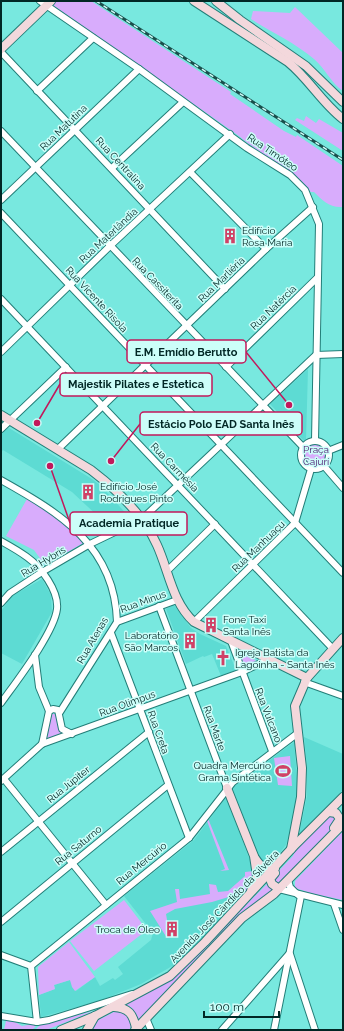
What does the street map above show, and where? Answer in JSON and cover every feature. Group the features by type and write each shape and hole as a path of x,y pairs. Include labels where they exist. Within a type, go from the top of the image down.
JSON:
{"main road":[{"path":"194,1 297,69 332,111 343,119"},
{"path":"216,1 240,20 306,66 332,93 343,102"},
{"path":"1,50 46,3"},
{"path":"332,93 343,98"},
{"path":"1,414 58,449 102,479 142,519 157,544 177,600 183,611 194,622 269,659 306,680"},
{"path":"279,889 272,884 270,879 288,858 302,797 302,768 295,706 306,680 343,638"},
{"name":"Rua Marte","path":"227,788 245,825 254,856 257,876 249,896"},
{"name":"Avenida José Cândido da Silveira","path":"61,1030 113,1007 157,984 176,971 343,797"},
{"path":"324,843 324,838 339,823 340,819 336,813 329,812"},
{"name":"Avenida José Cândido da Silveira","path":"135,1029 242,918 279,889 343,824"},
{"name":"Rua Marte","path":"254,856 262,867 269,869 275,868"},
{"path":"113,1007 128,1010 132,1014 135,1029"},
{"path":"87,1030 95,1016"}],"street":[{"name":"Rua Timóteo","path":"46,3 93,38 230,134 247,148 299,182 313,207 319,224 315,441"},
{"path":"37,91 93,38"},
{"name":"Rua Centralina","path":"1,50 37,91 76,129 224,289"},
{"name":"Rua Matutina","path":"1,200 138,69"},
{"path":"112,168 183,102"},
{"name":"Rua Cassiterita","path":"1,131 303,447"},
{"name":"Rua Materlândia","path":"1,352 110,246 230,134"},
{"path":"190,172 266,249"},
{"name":"Rua Marliéria","path":"58,449 187,327 266,249 313,207"},
{"name":"Rua Vicente Risola","path":"1,213 343,573"},
{"name":"Rua Natércia","path":"226,367 317,278"},
{"name":"Rua Carmésia","path":"1,299 334,649"},
{"path":"316,355 343,354"},
{"name":"Rua Hybris","path":"1,603 10,593 42,572 90,544 142,519 316,355"},
{"path":"1,428 66,367"},
{"path":"315,441 323,444 328,451 328,459 324,466 316,470 311,469 302,462 300,455 303,447 308,443 315,441"},
{"path":"328,451 343,445"},
{"path":"324,466 343,488"},
{"name":"Rua Manhuaçu","path":"194,622 295,523 311,469"},
{"name":"Rua Atenas","path":"1,480 34,499 63,518 76,529 90,544 100,559 111,586 116,608 117,622 60,712"},
{"path":"167,571 216,524"},
{"path":"1,541 28,557 42,572 51,587 57,607 54,618 35,655 1,703"},
{"name":"Rua Minus","path":"117,622 177,600"},
{"name":"Rua Marte","path":"160,606 227,788"},
{"name":"Rua Creta","path":"111,633 189,838"},
{"name":"Rua Vulcano","path":"231,640 272,751"},
{"path":"35,655 39,686 49,711 42,744"},
{"name":"Rua Olimpus","path":"2,780 42,744 242,672 269,659"},
{"path":"306,680 343,696"},
{"path":"49,711 57,709 60,712 61,727 64,732 72,734"},
{"name":"Rua Júpiter","path":"1,852 148,732"},
{"name":"Rua Mercúrio","path":"31,966 189,838 227,788 272,751 298,733"},
{"path":"2,780 38,821 106,904"},
{"name":"Rua Saturno","path":"1,922 168,785"},
{"path":"288,880 290,887 300,896"},
{"path":"279,889 300,896 343,905"},
{"path":"274,1030 300,896"},
{"path":"334,904 343,930"},
{"path":"222,1030 290,953"},
{"path":"290,953 315,1030"},
{"path":"1,955 31,966 37,1022"},
{"path":"1,1016 37,1022 49,1020 130,994 136,995"},
{"path":"146,1018 151,1030"}],"shaded area":[{"path":"308,369 306,441 304,441 270,404"},
{"path":"9,428 92,479 100,485 131,519 108,533 100,523 102,520 72,492 3,450 1,452 1,434"},
{"path":"42,579 51,595 52,612 22,664 1,653 1,611 12,596"},
{"path":"174,605 191,628 200,634 226,646 236,670 221,676 212,654 203,656 186,664 166,609"},
{"path":"304,737 343,754 343,790 299,835 307,796 307,766"},
{"path":"294,742 298,787 296,811 286,845 271,864 265,866 260,859 232,788"},
{"path":"226,797 254,871 251,882 245,892 190,953 174,965 141,984 99,1001 41,1017 39,995 55,989 54,985 70,980 76,991 95,977 100,986 113,978 115,980 123,974 118,967 151,940 153,933 124,896 194,840"}],"green space":[{"path":"47,1 91,1 231,92 230,94 284,131 296,137 297,135 343,166 343,207 326,203 314,192 311,192 286,169"},
{"path":"295,7 343,53 343,91 335,84 318,63 306,53 251,19 253,11 290,13"},
{"path":"306,116 316,123 319,119 343,133 343,151 295,120 297,118 304,121"},
{"name":"Praça Cajurí","path":"315,443 320,444 326,450 326,460 320,466 315,467 310,466 304,460 303,455 304,450 310,444"},
{"path":"27,499 63,521 85,542 45,565 34,550 6,536"},
{"path":"239,653 255,660 256,661 244,665"},
{"path":"51,713 57,715 57,725 63,735 45,740"},
{"name":"Quadra Mercúrio Grama Sintética","path":"290,756 292,786 278,785 274,758"},
{"path":"329,815 336,818 337,823 321,840 317,847 280,884 277,884 274,881 276,874 293,856 296,848"},
{"path":"209,820 229,870 220,871 225,869 207,821"},
{"path":"343,831 343,900 314,894 295,888 295,881"},
{"path":"254,871 251,882 245,892 233,894 232,896 212,902 175,909 166,914 170,937 167,938 150,911 177,902 175,889 179,889 180,899 210,894 209,884 216,885 218,892 228,891 245,876 245,872"},
{"path":"267,884 274,891 241,914 139,1021 132,1008 124,1004 205,946"},
{"path":"124,900 147,930 94,971 70,941"},
{"path":"69,942 95,977 75,991 70,980 54,985 55,989 39,995 38,967"},
{"path":"94,1011 46,1030 35,1030 41,1024"},
{"path":"116,1011 126,1011 132,1025 129,1030 90,1030 96,1021"},
{"path":"6,1021 15,1022 22,1026 39,1023 32,1030 4,1030"}],"railway":[{"path":"96,1 343,160"}],"place":[{"name":"Edifício Rosa Maria","path":"230,236"},
{"name":"E.M. Emídio Berutto","path":"289,405"},
{"name":"Majestik Pilates e Estetica","path":"37,423"},
{"name":"Estácio Polo EAD Santa Inês","path":"111,461"},
{"name":"Academia Pratique","path":"50,466"},
{"name":"Edifício José Rodrigues Pinto","path":"88,492"},
{"name":"Fone Taxi Santa Inês","path":"211,625"},
{"name":"Laboratório São Marcos","path":"190,641"},
{"name":"Igreja Batista da Lagoinha - Santa Inês","path":"223,658"},
{"name":"Quadra Mercúrio Grama Sintética","path":"283,771"},
{"name":"Troca de Óleo","path":"172,929"}]}
